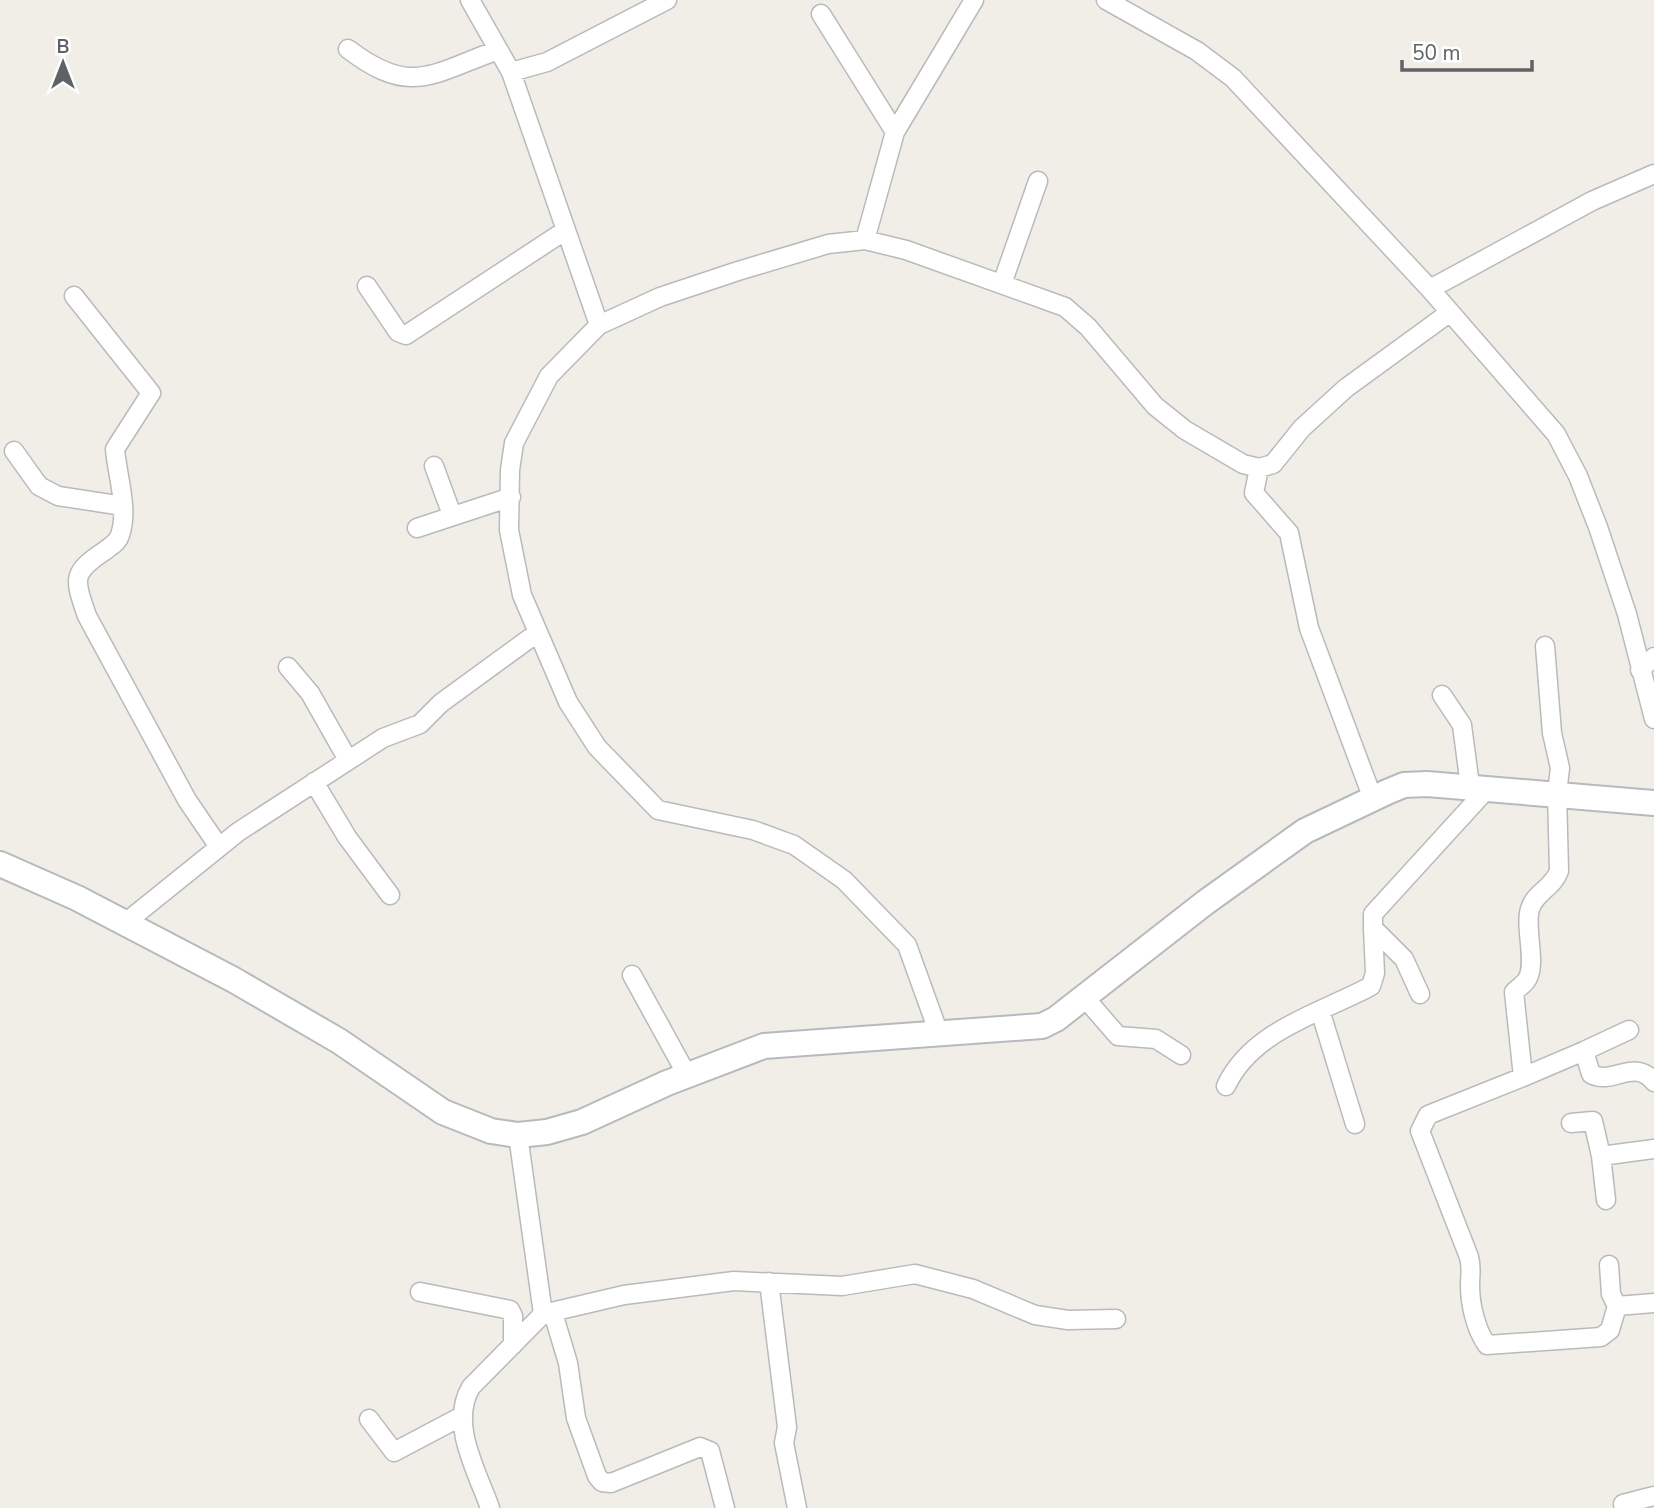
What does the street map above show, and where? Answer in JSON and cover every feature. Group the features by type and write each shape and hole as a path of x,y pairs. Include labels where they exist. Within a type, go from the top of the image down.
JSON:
{"street":[{"path":"470,0 511,72 599,325"},
{"path":"865,240 894,132 974,0"},
{"path":"1106,0 1133,6 1233,78 1430,289 1556,434 1578,476 1598,527 1627,614 1654,719"},
{"path":"511,72 547,62 654,3"},
{"path":"821,14 894,132"},
{"path":"348,49 375,69 411,79 498,50"},
{"path":"1430,289 1592,201 1654,174"},
{"path":"1002,284 1038,181"},
{"path":"367,286 398,332 406,335 566,230"},
{"path":"938,1031 907,945 888,921 844,880 794,845 754,830 658,810 597,747 568,702 522,595 509,530 514,443 549,376 599,325 660,297 828,244 865,240 906,250 1076,314 1155,406 1185,430 1243,464 1259,468 1273,464 1302,428 1346,388 1449,313"},
{"path":"74,296 151,393 115,449 122,506 121,533 117,542 82,566 77,575 77,588 87,616 180,788 219,847"},
{"path":"14,451 38,486 58,496 122,506"},
{"path":"434,466 452,515"},
{"path":"1259,468 1254,493 1289,533 1311,635 1373,799"},
{"path":"417,528 511,497"},
{"path":"125,923 219,847 383,738 420,724 441,703 537,633"},
{"path":"1523,1077 1514,992 1528,979 1531,969 1529,910 1538,896 1555,882 1559,871 1557,793 1560,768 1552,733 1545,646"},
{"path":"1640,670 1654,657"},
{"path":"288,667 310,692 348,760"},
{"path":"1442,695 1462,725 1479,787"},
{"path":"314,782 346,837 390,895"},
{"path":"0,864 125,923 234,980 338,1041 443,1112 491,1131 518,1135 547,1132 582,1122 687,1075 774,1044 1042,1026 1085,998 1206,902 1305,831 1405,785 1479,787 1654,803"},
{"path":"1226,1086 1234,1069 1268,1038 1371,986 1375,973 1373,914 1479,787"},
{"path":"1373,928 1405,959 1420,994"},
{"path":"632,975 687,1075"},
{"path":"1085,998 1118,1036 1156,1040 1181,1055"},
{"path":"1321,1010 1355,1124"},
{"path":"1609,1265 1611,1294 1617,1306 1610,1330 1601,1337 1487,1345 1478,1333 1470,1286 1472,1270 1469,1257 1420,1131 1428,1115 1629,1030"},
{"path":"1584,1051 1591,1074 1596,1077 1639,1071 1647,1073 1654,1082"},
{"path":"1571,1123 1593,1121 1601,1156 1606,1200"},
{"path":"518,1135 548,1314 568,1363 576,1418 597,1476 602,1482 611,1483 700,1447 705,1448 710,1451 724,1508"},
{"path":"1601,1156 1654,1149"},
{"path":"490,1508 466,1442 462,1416 465,1397 471,1387 513,1345 548,1314 660,1290 734,1281 842,1286 915,1274 973,1289 1035,1315 1068,1320 1116,1319"},
{"path":"769,1282 785,1403 787,1427 784,1443 797,1508"},
{"path":"420,1292 510,1310 513,1316 513,1345"},
{"path":"1617,1306 1654,1303"},
{"path":"369,1419 394,1452 462,1416"},
{"path":"1623,1504 1654,1496"}]}
